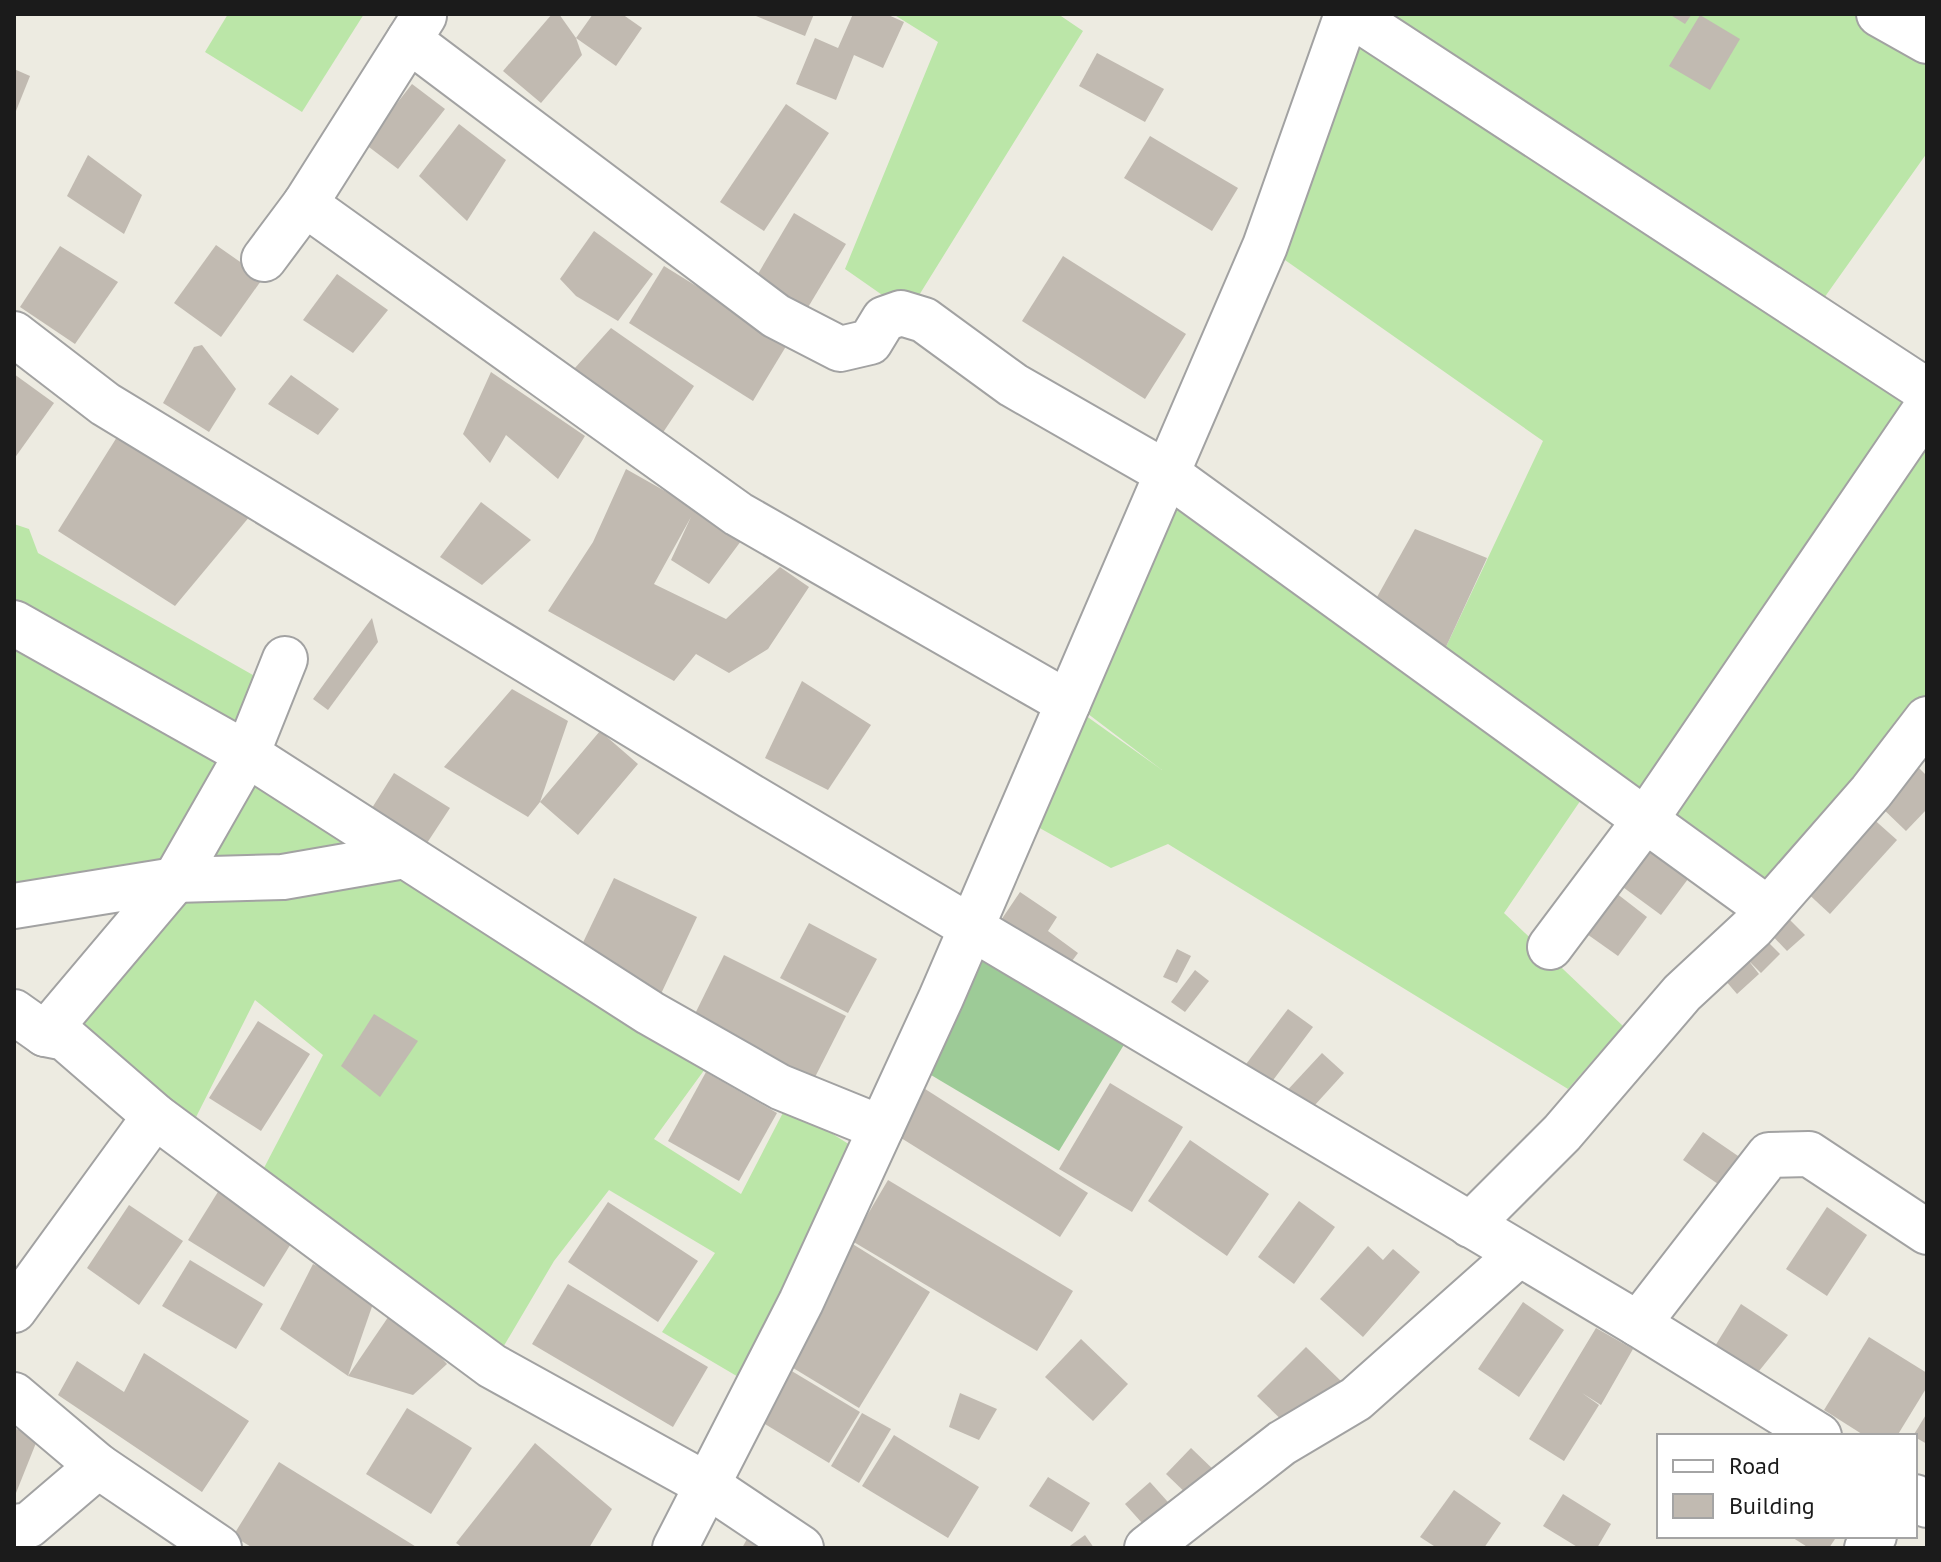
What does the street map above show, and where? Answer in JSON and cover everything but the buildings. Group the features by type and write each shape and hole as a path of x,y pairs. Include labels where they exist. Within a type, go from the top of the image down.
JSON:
{"street":[{"path":"675,1548 801,1302 970,927 1265,246 1349,14 1927,391"},
{"path":"1879,14 1927,41"},
{"path":"264,259 305,204 417,27 776,316 840,349 870,342 884,319 901,313 924,320 1013,385 1165,472 1768,909"},
{"path":"305,204 738,514 1068,703"},
{"path":"14,334 105,404 970,927 1638,1324 1816,1434"},
{"path":"1550,947 1646,819 1927,407"},
{"path":"14,623 247,754 703,1044 780,1087 881,1128"},
{"path":"285,659 247,754 175,880 30,1023 65,1038 155,1116 492,1366 707,1485 801,1548"},
{"path":"1470,1225 1562,1133 1682,993 1768,909 1871,792 1927,719"},
{"path":"14,906 175,880 283,877 404,856"},
{"path":"14,1310 155,1116"},
{"path":"1638,1324 1769,1155 1809,1154 1927,1232"},
{"path":"1147,1548 1282,1443 1356,1399 1519,1254"},
{"path":"14,1395 98,1466 219,1548"},
{"path":"14,1527 29,1525 98,1466"}],"green space":[{"path":"228,14 364,14 302,112 205,52"},
{"path":"893,14 1058,14 1083,31 908,313 845,269 938,42"},
{"path":"1347,14 1879,14 1927,41 1927,153 1812,315 1927,393 1927,718 1772,889 1604,766 1504,913 1623,1026 1568,1089 1168,844 1111,868 1020,817 1068,703 1162,770 1071,701 1164,496 1445,649 1543,441 1265,246"},
{"path":"14,524 29,529 38,553 269,684 232,758 713,1058 654,1139 741,1194 787,1105 869,1157 757,1388 662,1332 715,1253 609,1190 554,1261 492,1366 253,1189 323,1055 255,1000 185,1139 54,1029 161,886 14,901"},
{"path":"982,957 1125,1043 1059,1151 931,1075"}]}
